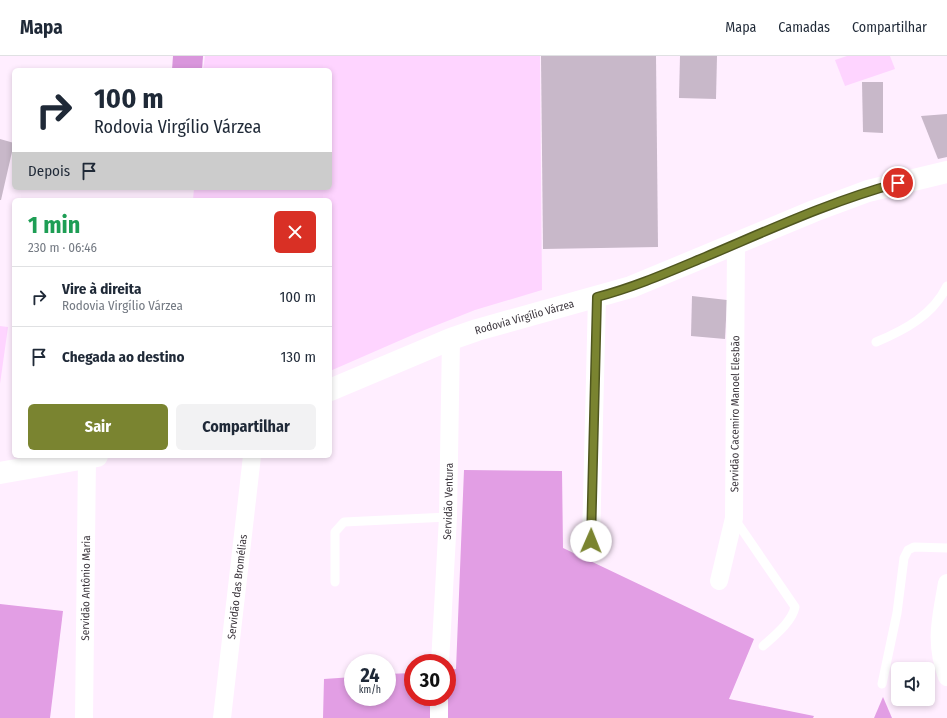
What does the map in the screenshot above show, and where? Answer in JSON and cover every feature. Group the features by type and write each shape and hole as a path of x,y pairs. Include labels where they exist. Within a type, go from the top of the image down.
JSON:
{"main road":[{"name":"Rodovia Virgílio Várzea","path":"332,389 451,339 511,320 637,285 814,211 868,191 947,172"},
{"path":"0,473 86,458"}],"street":[{"name":"Servidão Cacemiro Manoel Elesbão","path":"718,581 734,518 736,244"},
{"path":"591,541 597,297"},
{"name":"Servidão Ventura","path":"440,654 448,517 451,339"},
{"name":"Servidão Antônio Maria","path":"84,718 92,458"},
{"name":"Servidão das Bromélias","path":"222,718 252,458"},
{"path":"947,583 938,640 939,652 947,677"},
{"path":"439,718 440,706"}],"lane":[{"path":"876,342 900,332 927,313 943,295 947,286"},
{"path":"335,582 335,532 344,522 448,517"},
{"path":"734,518 795,606 794,611 781,629 763,646"},
{"path":"882,684 897,613 904,558 908,550 914,547 947,548"}],"shaded area":[{"path":"173,56 203,56 202,68 172,68"},
{"path":"205,56 540,56 542,290 475,310 417,333 332,370 332,198 193,198 194,190 332,190 332,68 203,68"},
{"path":"847,56 890,56 895,69 845,86 835,60"},
{"path":"0,326 8,327 0,384"},
{"path":"464,470 562,471 563,548 754,639 729,699 814,716 813,718 323,718 324,679 344,678 344,706 396,706 396,674 404,673 404,706 456,706 456,669"},
{"path":"0,604 63,611 50,718 0,718"},
{"path":"883,697 892,718 874,718"}],"building":[{"path":"541,56 656,56 658,247 543,249"},
{"path":"680,56 717,56 716,99 679,98"},
{"path":"862,82 883,82 883,133 863,132"},
{"path":"947,114 947,157 938,159 921,116"},
{"path":"0,139 12,142 12,152 0,200"},
{"path":"692,296 727,300 725,339 691,336"}],"route":[{"path":"591,541 597,297 648,281 814,211 868,191 898,183"}]}
